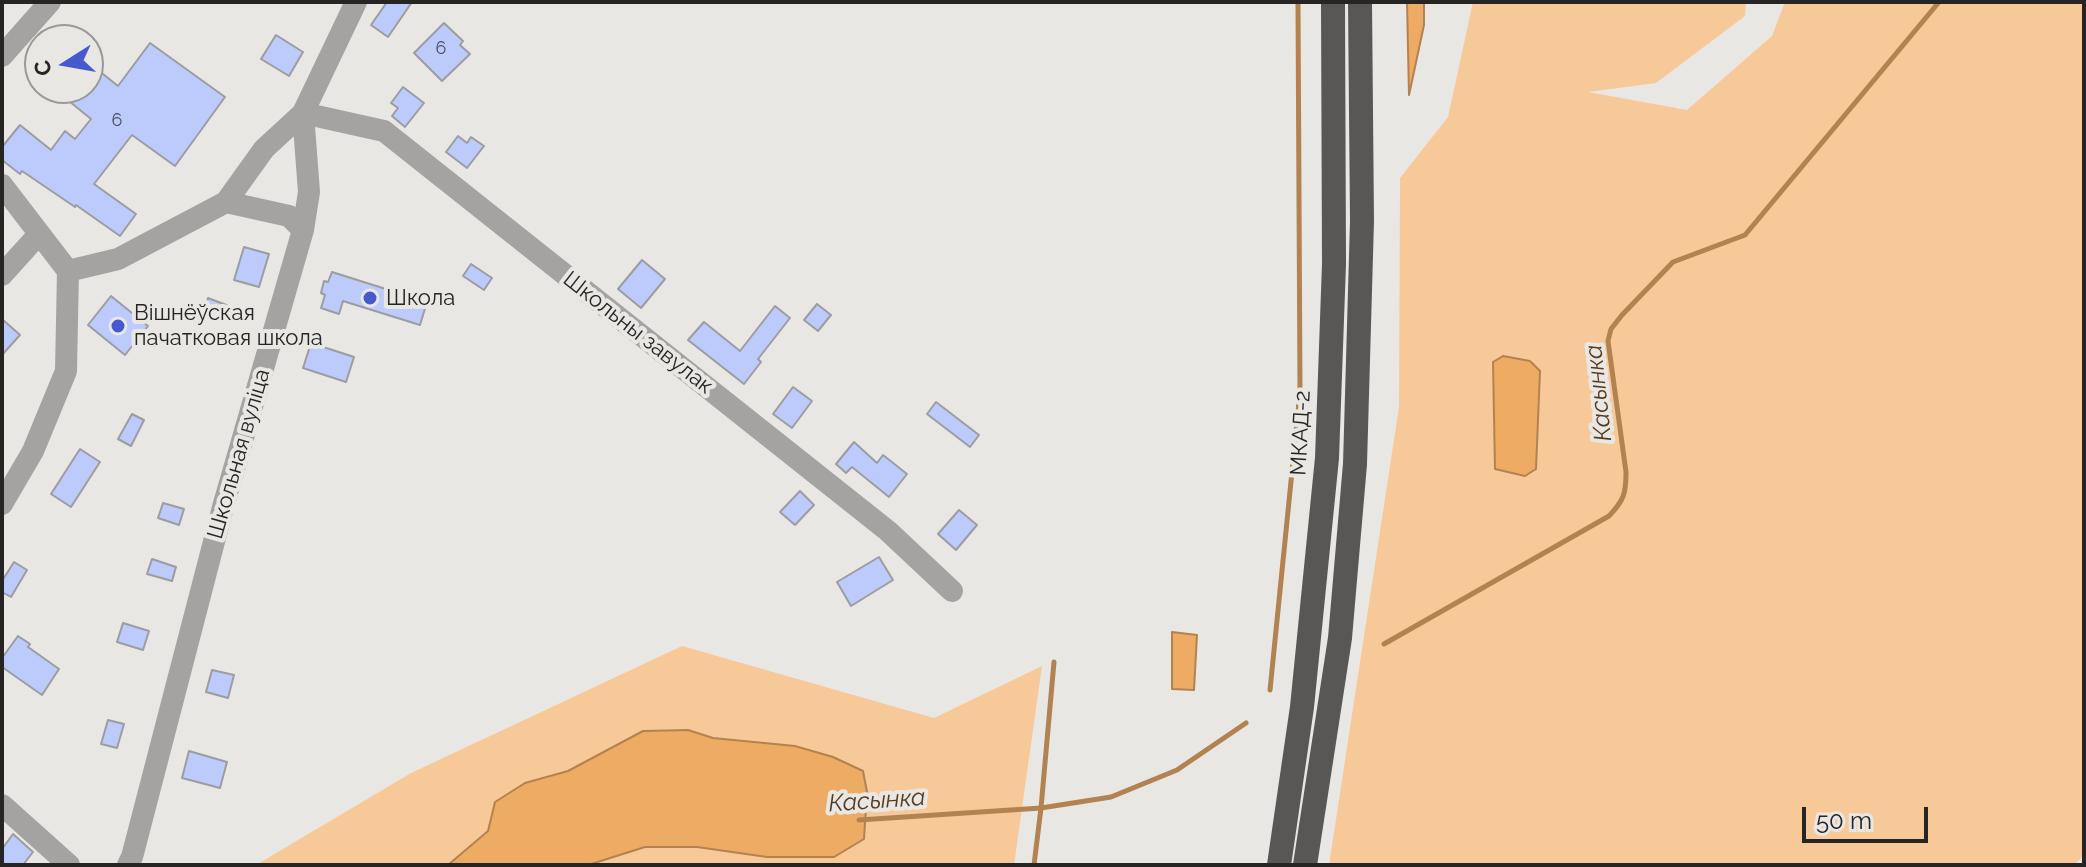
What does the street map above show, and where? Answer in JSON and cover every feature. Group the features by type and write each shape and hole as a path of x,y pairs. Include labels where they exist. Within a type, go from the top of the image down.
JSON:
{"highway":[{"name":"МКАД-2","path":"1279,865 1302,707 1327,458 1334,264 1333,2"},
{"path":"1305,865 1340,638 1355,464 1362,221 1360,2"}],"street":[{"path":"2,56 50,2"},
{"name":"Школьная вуліца","path":"128,865 223,507 303,230 309,192 303,113 356,2"},
{"path":"68,271 118,259 226,202 264,149 303,113"},
{"name":"Школьны завулак","path":"303,113 384,131 888,531 952,591"},
{"path":"2,185 68,271 66,371 33,451 2,504"},
{"path":"226,202 289,216 303,230"},
{"path":"2,275 39,234"},
{"path":"2,805 57,861"}],"shaded area":[{"path":"1407,2 1424,2 1424,25 1409,95"},
{"path":"1473,2 1746,2 1745,16 1656,83 1588,92 1687,110 1772,36 1785,2 2084,2 2084,855 2074,865 1329,865 1399,407 1400,178 1448,117"},
{"path":"1503,356 1530,361 1540,371 1536,469 1525,476 1495,469 1493,362"},
{"path":"1172,632 1197,635 1194,690 1172,689"},
{"path":"682,646 934,718 1042,666 1014,865 256,865 411,773"},
{"path":"688,730 713,738 795,746 833,757 863,771 867,792 864,839 834,857 767,857 697,847 645,847 588,865 448,865 488,831 495,802 525,783 568,771 643,731"}],"building":[{"path":"387,2 412,2 388,37 371,25"},
{"path":"444,23 463,41 460,45 470,54 442,81 414,53"},
{"path":"276,35 303,52 289,76 261,59"},
{"path":"150,43 225,97 175,166 132,135 94,184 136,214 120,236 2,160 2,147 20,125 51,150 65,131 75,139 91,119 73,104 104,104 104,75 118,86"},
{"path":"403,87 424,103 405,127 392,116 398,108 391,103"},
{"path":"458,136 467,143 471,137 484,146 467,168 446,152"},
{"path":"244,247 269,254 259,287 234,280"},
{"path":"642,260 665,279 641,308 618,289"},
{"path":"471,264 492,278 484,290 463,276"},
{"name":"Школа","path":"332,272 427,302 420,325 343,301 339,314 321,308 325,295 321,293 324,281 328,282"},
{"name":"Вішнёўская пачатковая школа","path":"111,296 148,326 125,355 88,325"},
{"path":"208,298 229,306 224,320 204,311"},
{"path":"817,304 831,315 818,331 804,320"},
{"path":"775,306 790,318 758,359 761,362 744,384 688,340 704,322 740,351"},
{"path":"2,319 20,335 2,355"},
{"path":"311,343 354,357 346,382 303,368"},
{"path":"793,387 812,401 792,428 773,414"},
{"path":"936,402 979,435 970,447 927,414"},
{"path":"132,414 144,420 131,446 118,439"},
{"path":"854,442 877,463 883,455 907,474 889,497 852,467 846,473 836,464"},
{"path":"80,449 100,462 71,507 51,494"},
{"path":"800,491 814,505 795,525 780,512"},
{"path":"163,503 184,509 179,525 158,518"},
{"path":"959,510 977,525 956,550 938,534"},
{"path":"879,557 893,580 851,606 837,582"},
{"path":"152,559 176,567 172,581 147,574"},
{"path":"14,562 27,570 11,597 2,592 2,581"},
{"path":"123,623 149,631 143,650 117,642"},
{"path":"18,636 59,669 42,695 2,667 2,658"},
{"path":"212,670 234,675 228,698 206,692"},
{"path":"108,720 124,724 117,748 101,744"},
{"path":"189,751 227,762 220,788 182,778"},
{"path":"13,834 33,852 23,865 2,865 2,849"}],"waterway":[{"path":"1270,690 1300,392 1298,2"},
{"name":"Касынка","path":"1384,644 1609,516 1623,496 1626,472 1608,341 1611,329 1673,262 1745,235 1939,2"},
{"path":"1034,865 1054,662"},
{"name":"Касынка","path":"859,820 1041,808 1111,797 1177,770 1246,723"}],"place":[{"name":"Школа","path":"370,298"},
{"name":"Вішнёўская пачатковая школа","path":"118,326"}]}
